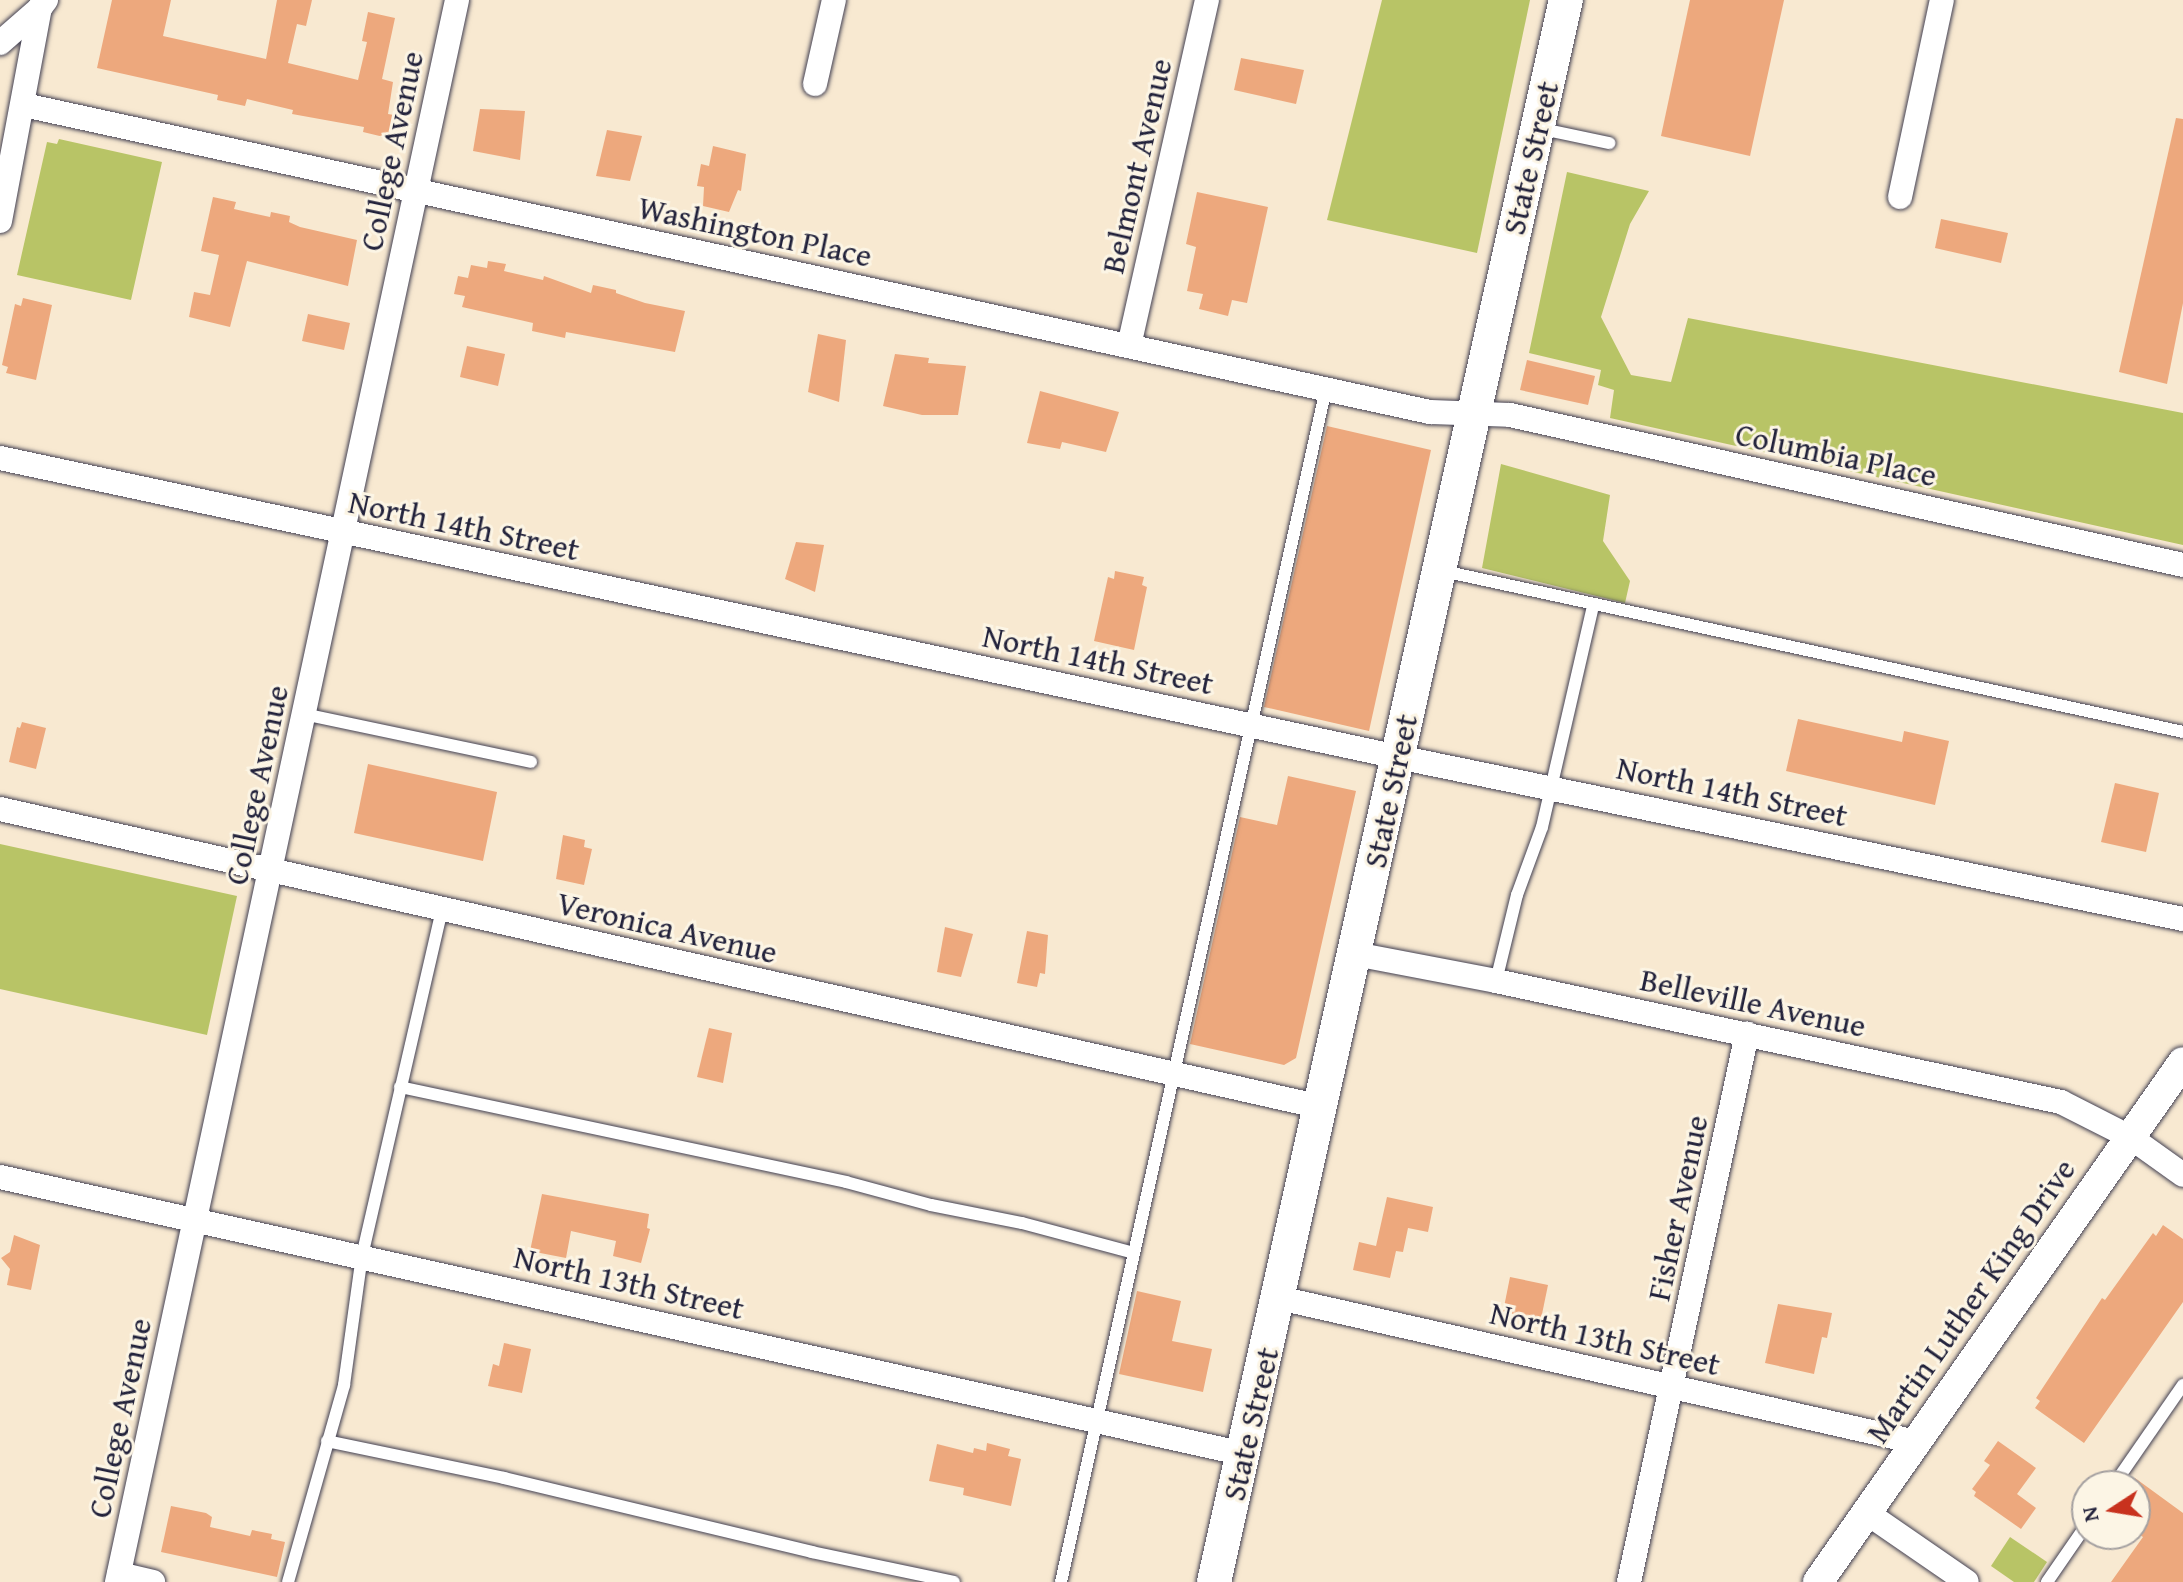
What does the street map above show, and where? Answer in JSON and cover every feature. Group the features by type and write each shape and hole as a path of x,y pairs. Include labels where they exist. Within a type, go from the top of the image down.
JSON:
{"main road":[{"name":"State Street","path":"1214,1582 1566,0"}],"street":[{"name":"College Avenue","path":"118,1578 457,0"},
{"path":"815,84 834,0"},
{"name":"Belmont Avenue","path":"1129,346 1207,0"},
{"path":"1900,197 1942,0"},
{"path":"0,43 43,4"},
{"path":"0,221 43,4"},
{"name":"Washington Place","path":"24,105 1430,412 1474,413"},
{"name":"Columbia Place","path":"1474,413 1510,415 2183,565"},
{"name":"North 14th Street","path":"0,458 1398,757 2183,919"},
{"name":"Veronica Avenue","path":"0,809 271,873 1321,1107"},
{"name":"Belleville Avenue","path":"1355,954 1496,981 2061,1102 2130,1137"},
{"name":"Fisher Avenue","path":"1629,1582 1674,1388 1747,1034"},
{"name":"Martin Luther King Drive","path":"1818,1582 2183,1062"},
{"path":"2130,1137 2183,1175"},
{"name":"North 13th Street","path":"0,1177 1244,1454"},
{"name":"North 13th Street","path":"1279,1298 1916,1442"},
{"path":"1867,1513 1967,1582"},
{"path":"118,1578 153,1582"}],"lane":[{"path":"1538,128 1609,143"},
{"path":"1061,1582 1326,389"},
{"path":"1440,571 2183,732"},
{"path":"1496,981 1517,895 1542,827 1548,787 1593,606"},
{"path":"304,714 531,762"},
{"path":"288,1582 350,1355 362,1256 442,910"},
{"path":"400,1087 846,1182 931,1205 1035,1226 1134,1253"},
{"path":"2124,1470 2183,1385"},
{"path":"327,1441 504,1478 812,1552 954,1582"},
{"path":"2047,1582 2071,1547"}],"green space":[{"path":"1382,0 1530,0 1477,253 1327,220"},
{"path":"59,139 162,162 131,300 17,275 47,142 57,144"},
{"path":"1567,172 1649,191 1630,224 1601,317 1631,375 1671,382 1688,318 2183,413 2183,545 1610,418 1614,390 1598,385 1601,370 1529,353"},
{"path":"1501,464 1610,495 1603,541 1630,581 1625,603 1482,568"},
{"path":"0,844 237,896 207,1035 0,989"},
{"path":"2010,1537 2047,1562 2034,1582 2014,1582 1991,1566"}],"building":[{"path":"112,0 171,0 163,36 266,59 277,0 312,0 306,26 297,24 288,63 358,80 367,42 362,41 368,12 395,18 382,79 393,82 388,114 394,115 388,138 363,132 364,127 292,114 293,110 247,99 245,106 217,100 218,95 97,68"},
{"path":"1690,0 1784,0 1750,156 1661,136"},
{"path":"1241,58 1304,70 1296,104 1234,90"},
{"path":"480,109 525,111 520,160 473,151"},
{"path":"2176,118 2183,119 2183,303 2167,384 2119,372"},
{"path":"607,130 642,136 630,181 596,176"},
{"path":"713,146 746,154 741,191 738,190 729,212 703,206 704,187 697,186 701,164 709,166"},
{"path":"1197,192 1268,207 1247,303 1232,300 1228,316 1199,309 1203,294 1187,291 1196,247 1186,244"},
{"path":"213,197 236,202 234,209 270,217 271,212 290,216 289,222 300,227 357,240 348,286 247,261 230,327 189,317 194,292 210,295 219,255 201,251"},
{"path":"1941,219 2008,233 2001,263 1935,248"},
{"path":"488,261 506,264 504,271 543,280 544,276 591,293 593,285 616,290 616,293 645,303 685,311 675,352 566,332 565,338 532,331 533,323 462,307 465,296 454,294 458,276 468,278 471,265 487,268"},
{"path":"23,298 52,305 36,380 6,373 8,367 2,365 15,304 21,306"},
{"path":"308,314 350,323 344,350 302,341"},
{"path":"818,334 846,340 839,402 808,392"},
{"path":"467,346 505,354 498,386 460,377"},
{"path":"895,354 929,358 928,363 966,366 958,415 922,415 883,406"},
{"path":"1527,360 1595,376 1588,405 1520,390"},
{"path":"1040,391 1119,412 1106,452 1062,442 1060,449 1027,443"},
{"path":"1327,426 1431,450 1369,731 1264,707"},
{"path":"796,542 824,545 815,592 785,579"},
{"path":"1115,571 1144,577 1142,585 1147,587 1134,650 1094,641 1108,577 1114,579"},
{"path":"1798,719 1902,742 1904,731 1949,741 1935,805 1786,771"},
{"path":"22,722 46,728 36,769 9,762 17,727 20,728"},
{"path":"368,764 497,792 483,861 354,833"},
{"path":"1288,776 1356,791 1296,1058 1284,1065 1190,1044 1240,817 1277,825"},
{"path":"2115,783 2159,793 2146,852 2101,842"},
{"path":"563,835 585,840 584,847 592,849 584,885 556,879"},
{"path":"945,927 973,934 961,977 937,972"},
{"path":"1027,931 1048,935 1045,974 1040,973 1037,987 1017,983"},
{"path":"709,1028 732,1033 723,1083 697,1077"},
{"path":"542,1194 649,1214 647,1228 650,1229 641,1263 613,1256 616,1241 571,1231 566,1258 530,1251"},
{"path":"1387,1197 1433,1207 1428,1232 1408,1228 1403,1252 1396,1251 1390,1278 1353,1270 1359,1242 1376,1246"},
{"path":"2163,1225 2183,1239 2183,1302 2084,1443 2035,1408 2040,1401 2036,1398 2102,1298 2105,1300 2153,1233 2156,1236"},
{"path":"14,1235 40,1245 31,1290 7,1285 10,1269 1,1258 10,1252"},
{"path":"1510,1277 1548,1285 1541,1319 1503,1312"},
{"path":"1137,1291 1181,1301 1172,1341 1212,1349 1203,1392 1119,1374"},
{"path":"1778,1304 1832,1313 1827,1338 1822,1337 1814,1374 1765,1363"},
{"path":"504,1343 531,1349 522,1393 488,1386 493,1364 499,1366"},
{"path":"1998,1441 2036,1468 2017,1494 2036,1508 2021,1529 1974,1496 1976,1492 1972,1489 1990,1465 1984,1461"},
{"path":"987,1443 1010,1449 1008,1456 1021,1459 1011,1506 963,1495 964,1488 929,1481 937,1444 973,1453 974,1448 986,1451"},
{"path":"2151,1490 2183,1513 2183,1582 2111,1582 2134,1550 2151,1550"},
{"path":"171,1506 206,1513 212,1517 210,1527 250,1536 252,1530 272,1534 271,1539 285,1542 277,1577 161,1552"}]}
